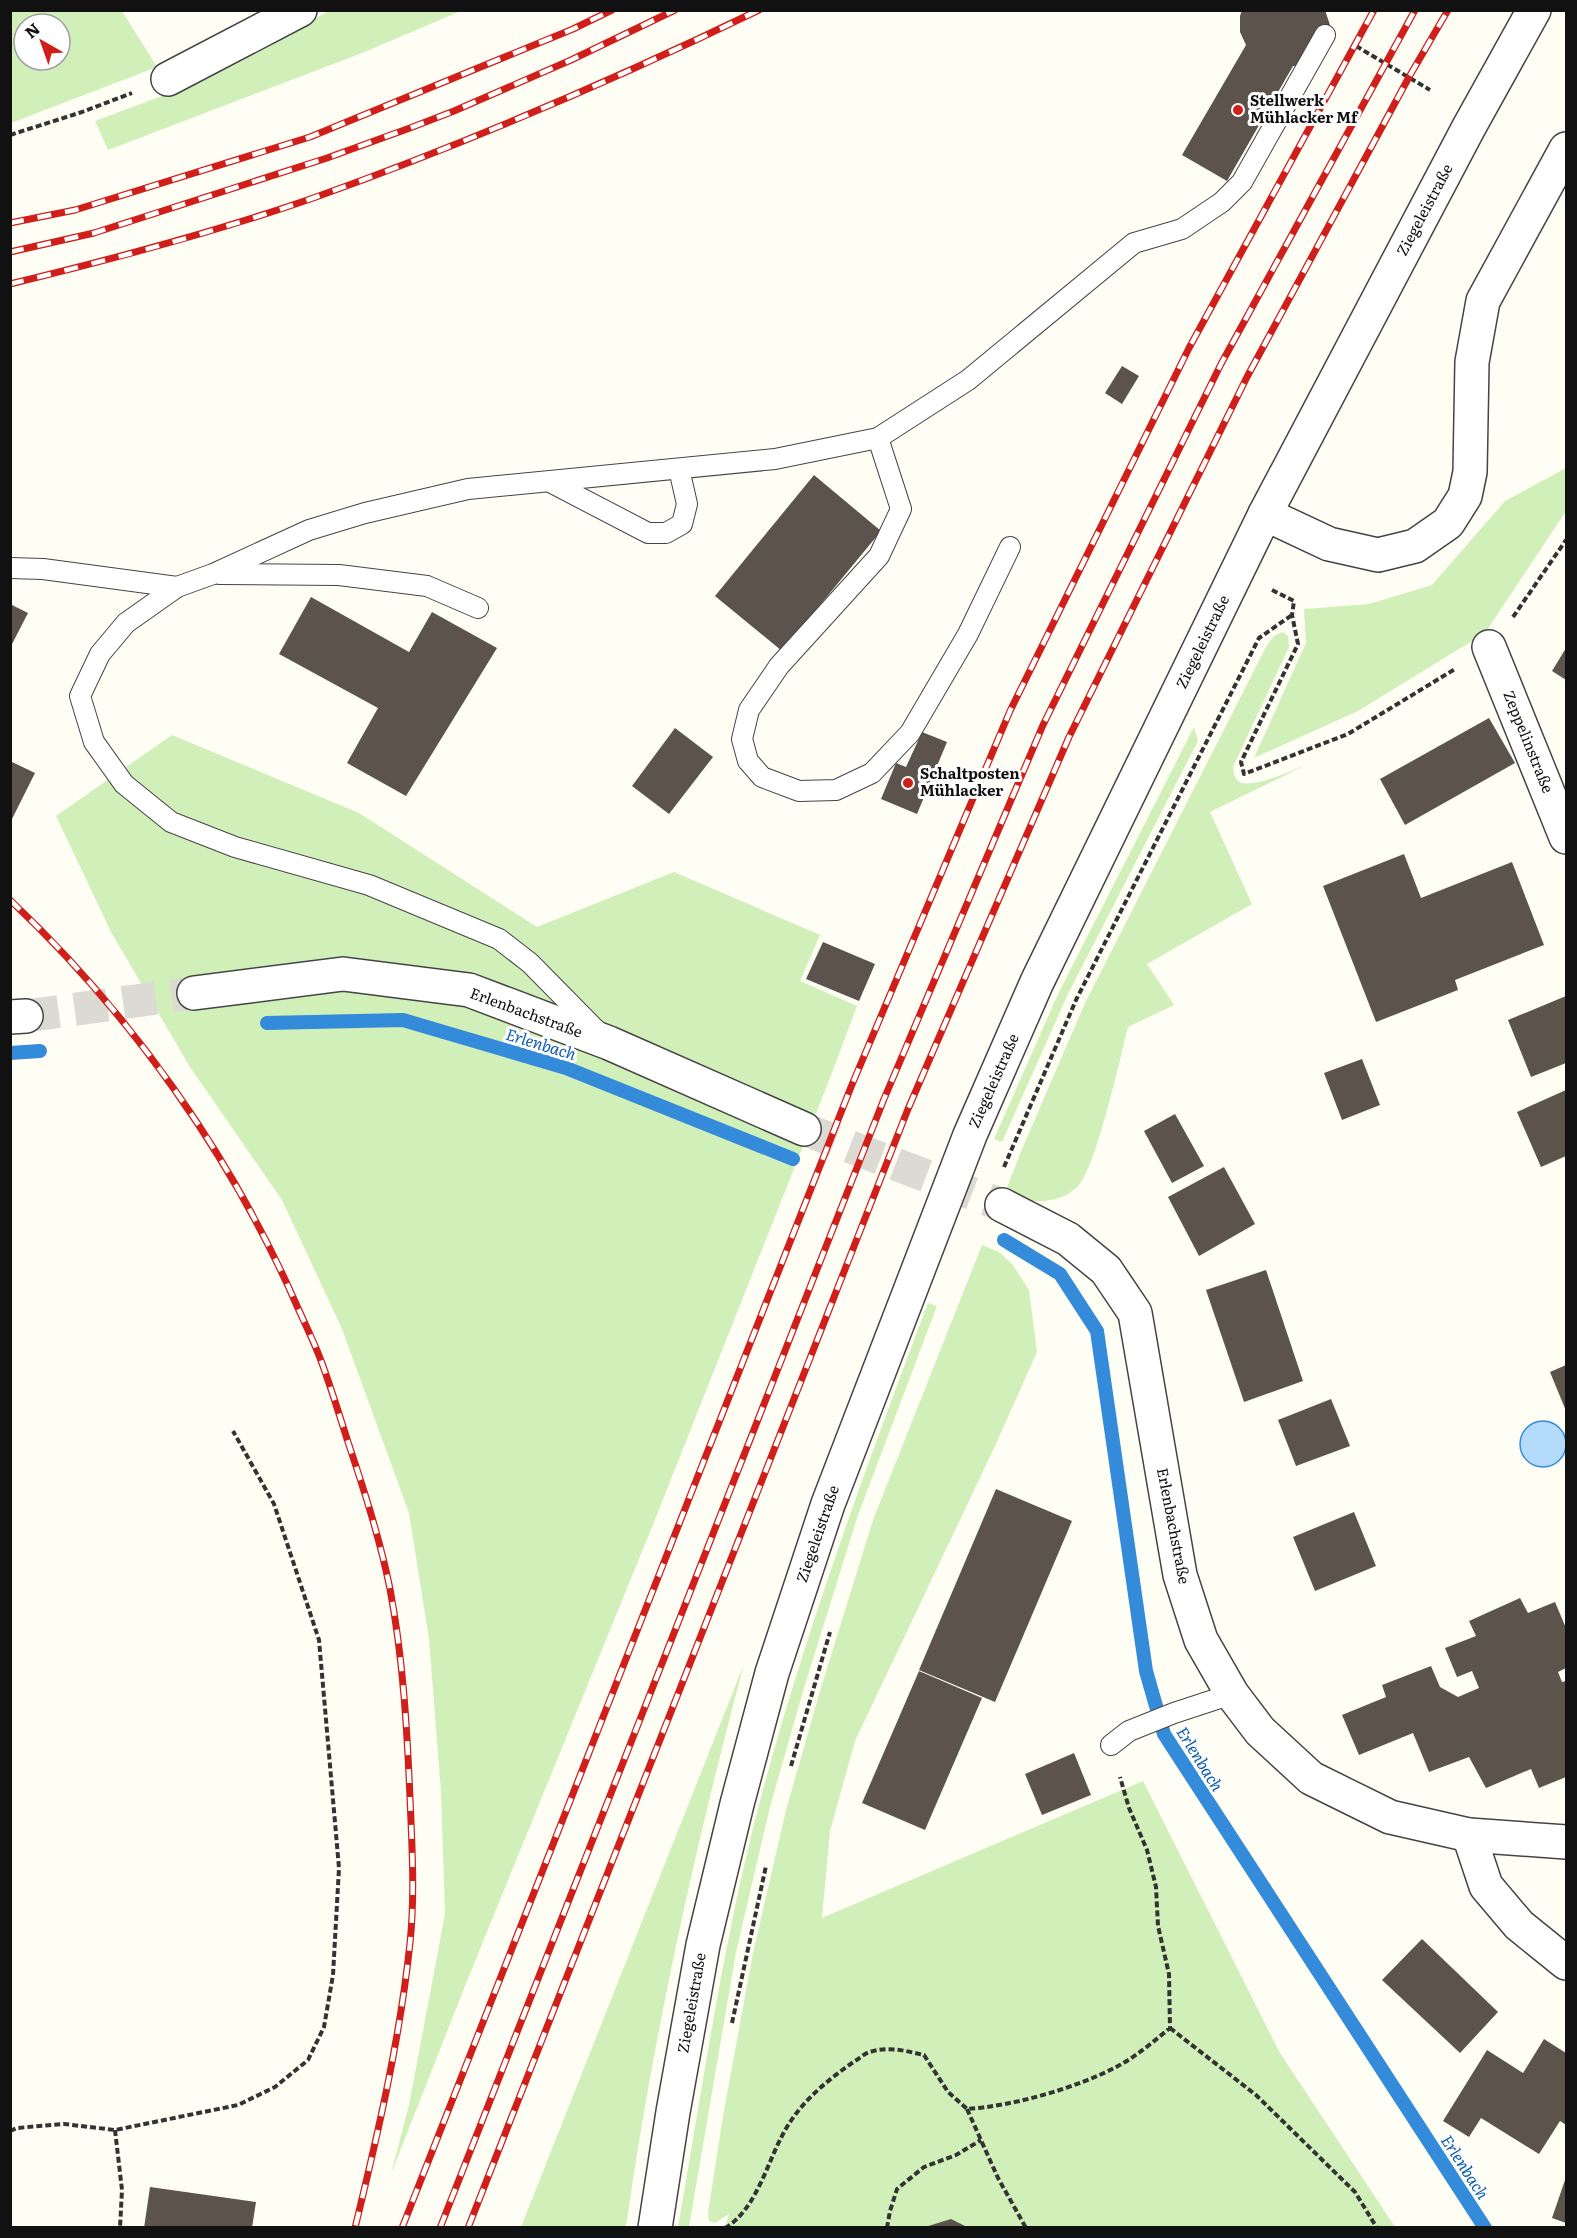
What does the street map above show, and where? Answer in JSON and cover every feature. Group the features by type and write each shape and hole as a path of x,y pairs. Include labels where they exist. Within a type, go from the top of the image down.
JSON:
{"street":[{"path":"168,79 300,10"},
{"name":"Ziegeleistraße","path":"655,2228 703,1945 772,1673 828,1504 970,1135 1028,1004 1265,514 1469,127 1534,10"},
{"path":"1265,514 1329,544 1378,555 1415,546 1448,523 1465,496 1470,472 1472,362 1483,301 1566,149"},
{"name":"Zeppelinstraße","path":"1490,647 1566,837"},
{"name":"Erlenbachstraße","path":"195,993 344,975 469,990 609,1043 804,1130"},
{"name":"Erlenbachstraße","path":"1001,1191 1068,1239 1106,1270 1135,1313 1180,1575 1201,1640 1232,1694 1260,1731 1311,1778 1390,1817 1469,1835 1566,1842"},
{"path":"1469,1835 1486,1886 1520,1925 1566,1963"}],"lane":[{"path":"609,1043 530,963 499,939 369,885 235,847 171,822 124,784 94,742 80,696 100,654 126,623 177,587 213,574 309,530 365,513 468,489 552,483 774,459 878,438 968,380 1134,243 1182,229 1222,202 1242,182 1325,35"},
{"path":"878,438 900,509 879,556 779,666 749,710 742,739 748,761 762,777 799,791 836,790 872,773 910,733 968,634 1010,547"},
{"path":"552,483 648,533 666,533 682,524 687,504 679,469"},
{"path":"10,568 43,569 177,587"},
{"path":"213,574 339,575 427,586 478,608"},
{"path":"1111,1745 1129,1731 1232,1694"}],"path":[{"path":"1325,35 1355,45 1430,90"},
{"path":"10,135 82,112 168,79"},
{"path":"1237,573 1294,601 1292,615 1298,644 1241,762 1244,774 1348,734 1490,647 1532,592 1566,540"},
{"path":"1001,1191 1076,999 1259,638 1292,615"},
{"path":"10,2131 17,2128 64,2124 116,2130 238,2105 275,2088 308,2060 324,2027 333,1975 339,1868 319,1640 274,1504 233,1431"},
{"path":"791,1767 832,1626"},
{"path":"1111,1745 1130,1808 1147,1850 1156,1887 1158,1926 1168,1974 1170,2028 1256,2095 1355,2192 1377,2228"},
{"path":"730,2034 766,1865"},
{"path":"967,2109 988,2108 1016,2102 1087,2079 1118,2066 1170,2028"},
{"path":"726,2228 735,2223 758,2191 783,2132 800,2107 820,2088 869,2052 896,2048 924,2055 948,2092 967,2109 999,2178 1026,2228"},
{"path":"116,2130 122,2190 120,2228"},
{"path":"887,2228 897,2189 924,2167 956,2155 981,2140"}],"green space":[{"path":"11,10 122,11 157,67 11,123"},
{"path":"329,11 461,11 362,53 108,150 95,121 178,90"},
{"path":"1566,468 1566,511 1485,633 1358,711 1254,758 1306,643 1304,609 1369,604 1432,585 1505,501"},
{"path":"1283,632 1288,636 1289,647 1233,767 1238,781 1251,783 1270,779 1304,766 1210,812 1252,904 1147,964 1174,1005 1128,1027 1100,1136 1085,1175 1078,1186 1062,1197 1052,1200 1023,1200 1004,1195 1085,1003 1267,645 1275,635"},
{"path":"1194,727 1198,741 1067,996 1002,1142 994,1139 1059,992"},
{"path":"172,735 359,813 537,927 674,872 820,935 800,981 857,1006 654,1522 391,2174 409,2105 445,1914 441,1792 429,1639 409,1513 342,1329 282,1200 190,1067 111,932 56,816"},
{"path":"982,1245 999,1252 1013,1265 1029,1290 1037,1352 855,1741 830,1831 822,1918 1143,1781 1280,2053 1395,2227 725,2228 729,2214 715,2223 709,2221 708,2213 723,2116 753,1953 786,1810 873,1520"},
{"path":"928,1303 937,1306 858,1515 770,1807 736,1952 689,2227 678,2227 724,1960 760,1801 817,1612 859,1488"},
{"path":"744,1664 708,1804 676,1944 649,2085 626,2227 521,2227"}],"water":[{"path":"1543,1421 1552,1422 1560,1427 1565,1435 1565,1453 1560,1461 1552,1466 1543,1467 1534,1466 1526,1461 1521,1453 1520,1444 1521,1435 1526,1427 1534,1422"}],"building":[{"name":"Stellwerk Mühlacker Mf","path":"1242,10 1325,10 1332,31 1301,66 1293,66 1227,181 1182,155 1246,45 1240,32"},
{"path":"1122,366 1139,376 1122,404 1105,393"},
{"path":"814,475 881,531 782,651 715,596"},
{"path":"311,597 409,652 432,612 497,648 406,796 347,763 378,708 279,654"},
{"path":"10,604 28,613 10,648"},
{"path":"1566,648 1566,680 1552,671"},
{"path":"1489,718 1515,763 1405,825 1380,779"},
{"path":"675,728 713,757 669,814 632,786"},
{"name":"Schaltposten Mühlacker","path":"922,732 947,742 917,814 881,799 896,763 906,767"},
{"path":"10,761 35,773 10,823"},
{"path":"1404,854 1421,898 1512,862 1544,945 1455,980 1458,990 1376,1022 1323,886"},
{"path":"823,942 875,964 859,1001 806,979"},
{"path":"1566,996 1566,1063 1531,1077 1508,1020"},
{"path":"1362,1059 1380,1105 1342,1120 1324,1073"},
{"path":"1566,1090 1566,1156 1541,1167 1517,1112"},
{"path":"1175,1114 1204,1166 1172,1183 1144,1131"},
{"path":"1224,1167 1255,1224 1199,1256 1168,1197"},
{"path":"1266,1270 1303,1381 1244,1402 1206,1290"},
{"path":"1566,1365 1566,1411 1550,1372"},
{"path":"1331,1399 1350,1446 1296,1466 1278,1420"},
{"path":"996,1489 1072,1521 995,1702 919,1670"},
{"path":"1354,1512 1376,1566 1315,1591 1293,1537"},
{"path":"1520,1598 1528,1613 1555,1602 1566,1628 1566,1668 1558,1672 1562,1682 1566,1681 1566,1777 1539,1788 1531,1769 1486,1788 1469,1757 1429,1772 1413,1733 1359,1755 1342,1715 1386,1697 1382,1685 1431,1666 1440,1687 1458,1697 1479,1688 1472,1671 1457,1677 1445,1648 1476,1636 1469,1621"},
{"path":"919,1671 982,1698 925,1830 862,1803"},
{"path":"1074,1753 1091,1795 1042,1815 1025,1774"},
{"path":"1422,1939 1498,2012 1460,2053 1382,1980"},
{"path":"1544,2039 1566,2053 1566,2125 1560,2121 1539,2154 1481,2118 1469,2137 1443,2121 1487,2050 1523,2073"},
{"path":"1566,2177 1566,2223 1552,2218"},
{"path":"150,2187 256,2202 252,2228 144,2228"},
{"path":"951,2219 969,2228 925,2228 925,2227"}],"waterway":[{"name":"Erlenbach","path":"267,1023 403,1020 566,1068 793,1159"},
{"name":"Erlenbach","path":"10,1053 40,1051"},
{"name":"Erlenbach","path":"1004,1240 1060,1274 1097,1331 1146,1671 1164,1734 1485,2228"}],"tunnel":[{"path":"26,1016 194,993"},
{"path":"804,1129 1002,1205"}],"railway":[{"path":"10,223 75,210 310,137 573,29 612,10"},
{"path":"10,252 94,233 327,158 410,128 571,60 675,10"},
{"path":"10,284 164,244 316,197 540,110 759,10"},
{"path":"402,2228 851,1087 1010,711 1189,348 1374,10"},
{"path":"440,2228 884,1099 1043,725 1221,364 1415,10"},
{"path":"468,2228 908,1109 1069,737 1247,377 1409,77 1448,10"},
{"path":"10,900 97,990 137,1039 209,1141 241,1195 271,1250 320,1358 360,1478 381,1552 390,1589 404,1693 412,1834 412,1907 406,1979 394,2050 355,2228"}],"place":[{"name":"Stellwerk Mühlacker Mf","path":"1238,110"},
{"name":"Schaltposten Mühlacker","path":"908,783"}]}
